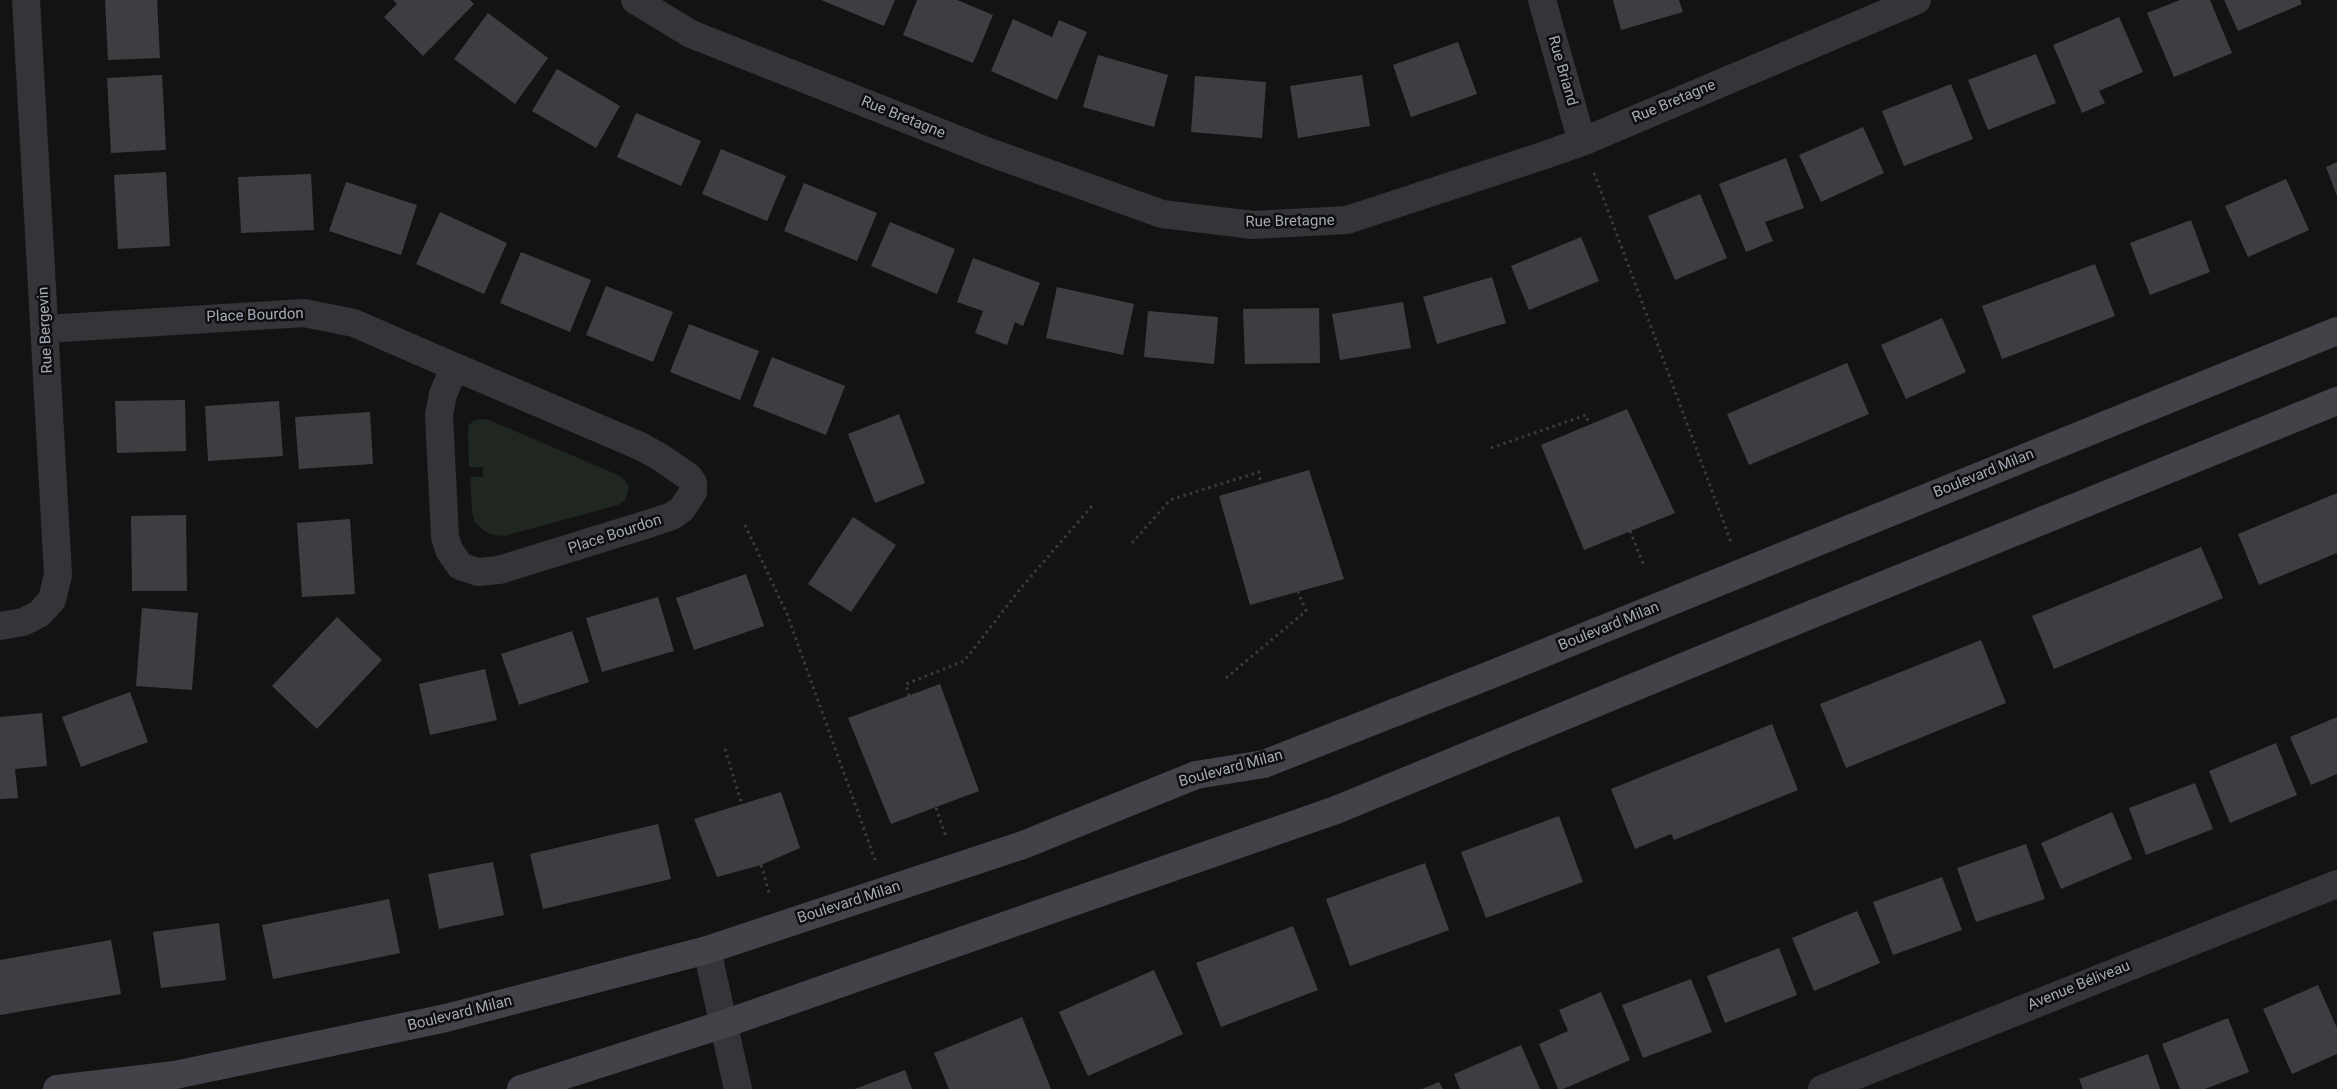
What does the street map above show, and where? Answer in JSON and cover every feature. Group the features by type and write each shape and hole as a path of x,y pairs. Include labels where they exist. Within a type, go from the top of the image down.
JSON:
{"main road":[{"name":"Boulevard Milan","path":"56,1089 175,1075 446,1018 707,950 1023,845 1196,775 1264,764 1495,674 2337,331"},
{"path":"521,1089 724,1024 1336,810 1751,638 2337,401"}],"street":[{"name":"Rue Bergevin","path":"0,626 23,622 39,614 52,600 56,589 58,559 26,0"},
{"name":"Rue Bretagne","path":"635,0 691,34 988,152 1162,214 1253,225 1347,220 1582,142 1917,0"},
{"name":"Rue Briand","path":"1542,0 1582,142"},
{"name":"Place Bourdon","path":"46,329 304,313 354,323 640,446 660,456 688,477 693,483 693,492 682,509 672,516 622,533 499,570 478,572 460,566 448,550 445,536 439,415 443,394 456,367"},
{"name":"Avenue Béliveau","path":"1822,1089 2337,884"},
{"path":"707,950 738,1089"}],"path":[{"path":"1582,142 1742,573"},
{"path":"1491,448 1586,415 1589,424"},
{"path":"1132,543 1170,500 1258,472 1261,483"},
{"path":"909,696 906,684 964,662 1021,588 1092,506"},
{"path":"745,525 787,614 875,861"},
{"path":"1630,531 1644,566"},
{"path":"1226,678 1306,611 1298,592"},
{"path":"724,749 742,805"},
{"path":"936,808 949,844"},
{"path":"761,865 770,898"}],"shaded area":[{"path":"489,420 618,475 626,481 629,487 625,500 618,505 504,536 493,535 484,531 475,522 472,512 470,477 483,477 483,467 469,467 468,434 469,425 473,421"}],"building":[{"path":"105,0 157,0 160,58 108,60"},
{"path":"393,0 470,0 474,4 423,56 384,17 397,4"},
{"path":"821,0 895,0 884,26"},
{"path":"917,0 957,0 993,15 973,63 903,35"},
{"path":"1613,0 1679,0 1683,12 1621,30"},
{"path":"2180,0 2210,0 2232,53 2174,77 2147,13"},
{"path":"2224,0 2300,0 2302,4 2238,31"},
{"path":"488,13 548,58 515,104 454,59"},
{"path":"2119,17 2143,72 2099,91 2105,103 2082,113 2053,45"},
{"path":"1013,19 1052,37 1059,20 1087,32 1057,100 991,71"},
{"path":"1458,42 1477,94 1411,117 1393,65"},
{"path":"2036,54 2056,103 1988,130 1968,80"},
{"path":"1098,55 1168,75 1154,127 1083,107"},
{"path":"557,69 620,106 596,148 532,111"},
{"path":"162,75 166,150 111,153 107,78"},
{"path":"1362,75 1370,126 1298,138 1290,86"},
{"path":"1195,76 1266,82 1262,138 1191,132"},
{"path":"1951,84 1973,139 1904,166 1882,111"},
{"path":"636,113 701,141 681,186 617,157"},
{"path":"1863,127 1884,173 1821,202 1799,155"},
{"path":"721,149 786,176 767,221 702,194"},
{"path":"1786,158 1804,208 1765,222 1773,241 1746,252 1719,184"},
{"path":"2337,162 2337,196 2326,167"},
{"path":"166,172 170,246 118,249 114,175"},
{"path":"311,174 314,230 241,233 238,177"},
{"path":"2286,179 2309,230 2248,257 2225,206"},
{"path":"346,182 417,205 401,255 329,231"},
{"path":"804,183 877,213 857,261 784,231"},
{"path":"1700,194 1727,258 1675,280 1648,216"},
{"path":"440,212 507,243 484,294 416,264"},
{"path":"2191,220 2210,272 2150,295 2130,243"},
{"path":"890,222 955,249 937,294 871,266"},
{"path":"1581,237 1599,281 1529,310 1511,266"},
{"path":"521,252 591,280 570,332 500,303"},
{"path":"973,258 1040,283 1023,326 1015,322 1007,345 975,333 983,311 957,302"},
{"path":"2095,264 2115,316 2002,359 1982,306"},
{"path":"1492,277 1506,323 1437,344 1423,297"},
{"path":"606,286 673,312 653,362 586,335"},
{"path":"1057,287 1134,304 1123,355 1046,338"},
{"path":"1403,302 1411,348 1340,360 1332,314"},
{"path":"1319,308 1320,363 1245,364 1243,309"},
{"path":"1148,311 1218,317 1214,364 1144,357"},
{"path":"1942,318 1966,372 1906,399 1881,345"},
{"path":"689,324 759,351 740,400 670,372"},
{"path":"772,357 845,386 826,435 753,406"},
{"path":"1847,363 1869,414 1749,465 1727,414"},
{"path":"185,400 186,451 117,453 115,401"},
{"path":"279,401 283,456 208,461 205,406"},
{"path":"1627,409 1675,513 1584,550 1541,445"},
{"path":"370,412 373,464 299,469 295,417"},
{"path":"899,414 925,483 875,503 848,434"},
{"path":"1309,470 1344,579 1250,605 1219,496"},
{"path":"2337,493 2337,553 2259,585 2238,534"},
{"path":"186,515 187,591 132,591 131,516"},
{"path":"853,517 896,545 851,612 808,584"},
{"path":"350,519 355,594 302,597 297,523"},
{"path":"2201,547 2223,598 2054,669 2032,616"},
{"path":"746,574 764,626 694,650 676,598"},
{"path":"658,597 674,651 602,672 586,618"},
{"path":"142,608 198,613 192,690 136,686"},
{"path":"337,617 382,660 317,729 272,686"},
{"path":"572,631 589,682 519,705 501,654"},
{"path":"1981,640 2006,703 1846,768 1820,704"},
{"path":"485,669 497,720 430,735 419,684"},
{"path":"940,684 979,791 891,824 848,718"},
{"path":"130,692 148,742 81,767 62,717"},
{"path":"42,713 47,766 15,769 18,798 0,799 0,717"},
{"path":"2337,717 2337,774 2311,785 2290,737"},
{"path":"1772,724 1798,790 1674,840 1671,834 1635,849 1611,789"},
{"path":"2276,743 2297,795 2230,823 2209,771"},
{"path":"2195,783 2213,829 2146,855 2129,808"},
{"path":"781,792 800,848 761,865 717,877 694,819"},
{"path":"2112,812 2132,859 2061,889 2041,843"},
{"path":"1559,816 1583,882 1486,918 1461,852"},
{"path":"658,824 671,879 543,909 530,854"},
{"path":"2026,844 2045,899 1976,922 1957,868"},
{"path":"493,862 504,915 439,929 428,874"},
{"path":"1425,863 1449,930 1350,966 1326,899"},
{"path":"1942,877 1962,930 1893,955 1873,902"},
{"path":"389,899 400,953 273,979 262,925"},
{"path":"1857,911 1880,963 1814,991 1792,938"},
{"path":"219,923 226,980 161,988 153,932"},
{"path":"1293,926 1318,990 1221,1027 1196,963"},
{"path":"111,940 121,994 0,1015 0,960"},
{"path":"1779,948 1797,995 1725,1023 1707,976"},
{"path":"1154,970 1183,1034 1088,1076 1059,1012"},
{"path":"1691,979 1712,1032 1643,1058 1622,1005"},
{"path":"2318,985 2337,1028 2337,1054 2292,1074 2263,1009"},
{"path":"1601,992 1630,1060 1563,1089 1558,1089 1539,1044 1568,1031 1559,1010"},
{"path":"1022,1017 1051,1089 949,1089 934,1053"},
{"path":"2228,1018 2249,1072 2205,1089 2180,1089 2162,1044"},
{"path":"1521,1045 1540,1089 1460,1089 1454,1074"},
{"path":"2148,1054 2160,1089 2083,1089 2079,1079"},
{"path":"905,1070 912,1089 855,1089"},
{"path":"1439,1082 1443,1089 1422,1089"}]}
